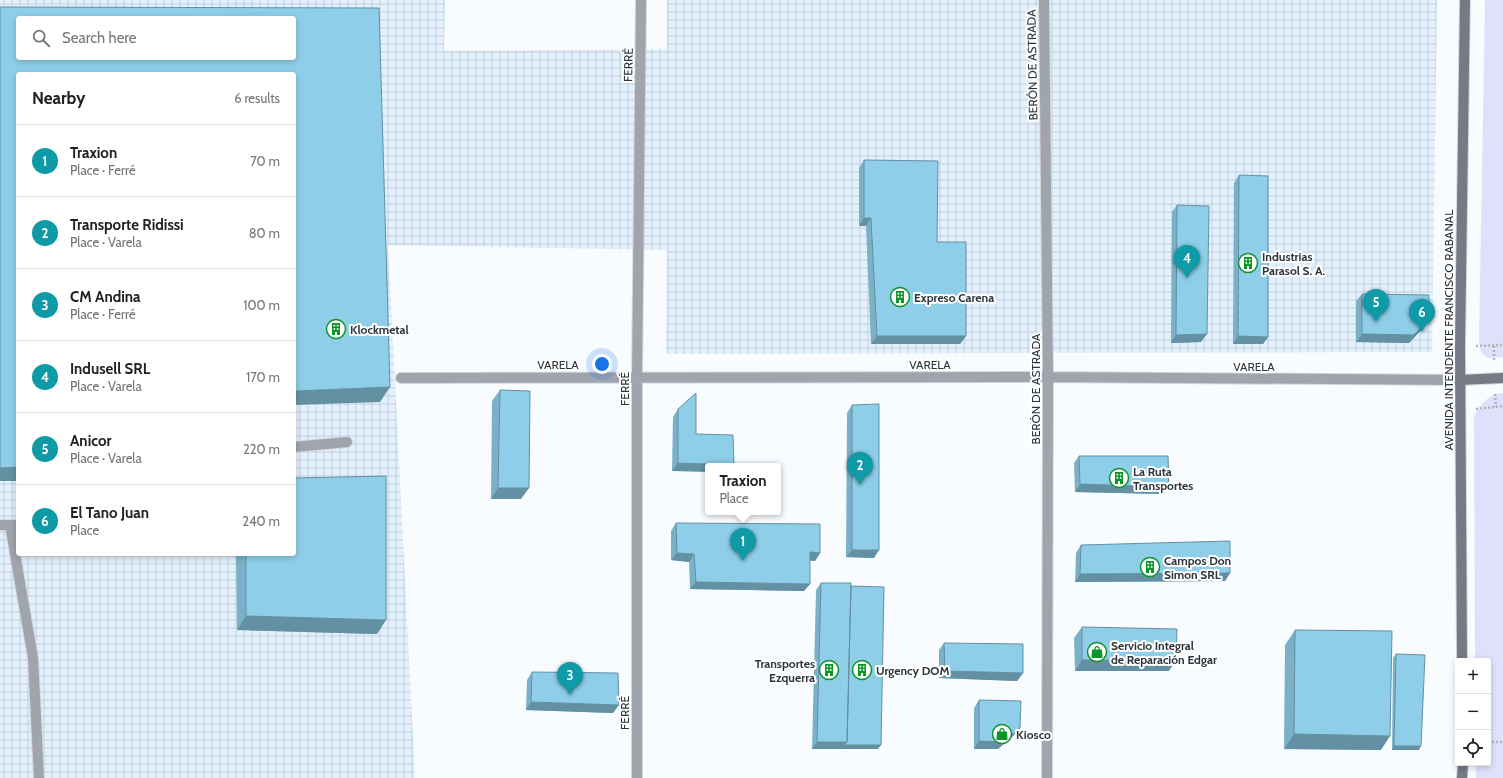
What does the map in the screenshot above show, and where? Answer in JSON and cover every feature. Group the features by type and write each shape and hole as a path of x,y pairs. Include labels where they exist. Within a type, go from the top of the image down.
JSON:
{"main road":[{"name":"AVENIDA INTENDENTE FRANCISCO RABANAL","path":"1462,658 1460,346 1465,0"},
{"path":"1460,380 1503,378"},
{"path":"1462,778 1463,766"}],"street":[{"name":"FERRÉ","path":"637,778 637,377 642,0"},
{"name":"BERÓN DE ASTRADA","path":"1044,0 1048,377 1047,778"},
{"name":"VARELA","path":"401,378 1048,377 1460,380"},
{"path":"296,447 347,442"},
{"path":"9,525 32,658 39,778"}],"path":[{"path":"1460,346 1503,345"},
{"path":"1460,410 1503,406"},
{"path":"1491,742 1503,742"}],"shaded area":[{"path":"0,0 445,0 444,51 667,49 667,0 1437,0 1432,352 666,354 667,250 388,245 415,778 0,778"},
{"path":"1485,0 1503,0 1503,357 1488,358 1481,352 1479,342"},
{"path":"1503,393 1503,778 1476,778 1476,766 1491,766 1491,658 1475,658 1474,416 1479,407 1486,400 1493,395"}],"building":[{"path":"0,7 379,8 390,387 296,391 296,72 16,72 16,467 0,468"},
{"name":"Expreso Carena","path":"864,160 938,161 937,242 966,242 966,336 877,336 871,218 864,218"},
{"name":"Industrias Parasol S. A.","path":"1239,175 1268,176 1268,337 1238,336"},
{"path":"1177,205 1209,206 1207,334 1176,335"},
{"path":"1362,294 1429,295 1428,320 1414,335 1362,334"},
{"path":"500,390 530,391 529,488 498,488"},
{"path":"696,393 696,434 733,435 734,463 678,463 678,409"},
{"path":"879,404 879,550 852,550 852,405"},
{"name":"La Ruta Transportes","path":"1079,456 1168,456 1169,487 1080,484"},
{"path":"386,476 386,620 246,616 246,556 296,556 296,478"},
{"path":"676,523 820,524 820,553 810,552 810,584 696,582 694,554 677,553"},
{"name":"Campos Don Simon SRL","path":"1230,541 1230,573 1080,574 1081,545"},
{"name":"Transportes Ezquerra","path":"821,583 851,583 847,742 817,742"},
{"name":"Urgency DOM","path":"851,586 884,587 881,745 844,745 847,742"},
{"path":"1082,627 1177,629 1176,660 1082,660"},
{"path":"1295,630 1392,631 1390,736 1294,734"},
{"path":"944,643 1023,644 1023,673 945,671"},
{"path":"1396,654 1425,655 1421,746 1394,746"},
{"path":"532,672 618,673 619,705 531,702"},
{"path":"979,700 1021,701 1020,728 1003,742 979,741"}],"place":[{"name":"Industrias Parasol S. A.","path":"1248,263"},
{"name":"Indusell SRL","path":"1187,278"},
{"name":"Expreso Carena","path":"900,297"},
{"name":"Anicor","path":"1376,322"},
{"name":"Klockmetal","path":"336,329"},
{"name":"El Tano Juan","path":"1422,332"},
{"name":"La Ruta Transportes","path":"1119,478"},
{"name":"Transporte Ridissi","path":"860,485"},
{"name":"Traxion","path":"743,561"},
{"name":"Campos Don Simon SRL","path":"1150,567"},
{"name":"Servicio Integral de Reparación Edgar","path":"1097,652"},
{"name":"Transportes Ezquerra","path":"829,670"},
{"name":"Urgency DOM","path":"862,670"},
{"name":"CM Andina","path":"570,695"},
{"name":"Kiosco","path":"1002,734"}]}
